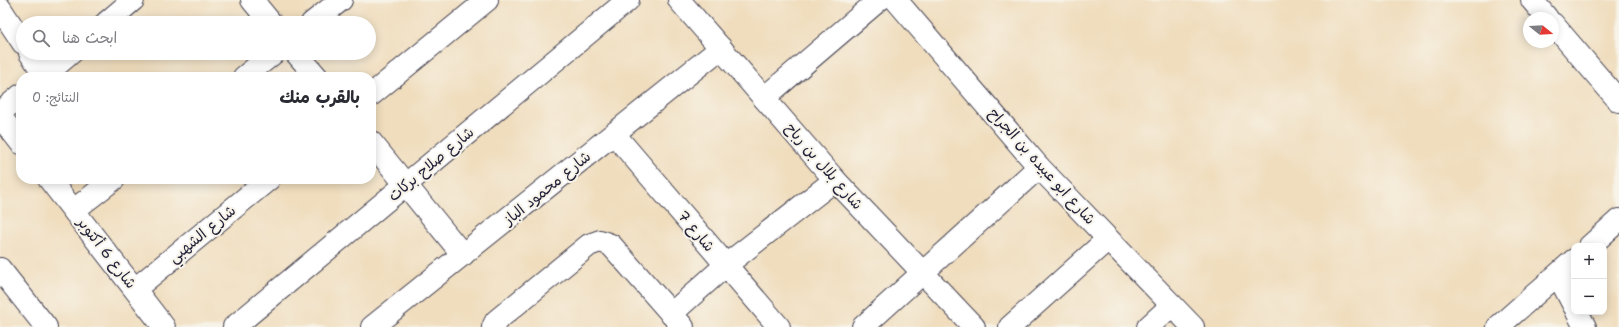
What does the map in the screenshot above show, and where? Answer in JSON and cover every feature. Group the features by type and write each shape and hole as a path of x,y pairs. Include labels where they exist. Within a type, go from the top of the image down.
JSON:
{"street":[{"path":"114,16 133,0"},
{"path":"252,0 265,16"},
{"path":"321,16 341,0"},
{"path":"376,91 487,0"},
{"name":"شارع صلاح بركات","path":"234,327 628,0"},
{"name":"شارع بلال بن رباح","path":"679,0 834,180 974,327"},
{"path":"764,98 879,0"},
{"name":"شارع ابو عبيده بن الجراح","path":"896,0 1039,167 1193,327"},
{"path":"1532,0 1542,12"},
{"path":"0,8 16,32"},
{"path":"1559,31 1619,101"},
{"name":"شارع محمود الباز","path":"372,327 721,48"},
{"path":"34,60 42,72"},
{"path":"49,72 63,60"},
{"path":"250,72 265,60"},
{"path":"302,60 313,72"},
{"path":"16,100 0,114 16,136"},
{"name":"شارع 7","path":"614,134 778,327"},
{"path":"376,148 463,254"},
{"path":"863,327 1039,167"},
{"path":"493,327 496,321 589,246 600,241 608,243 677,320 726,265 834,180"},
{"name":"شارع 6 أكتوبر","path":"53,184 164,327"},
{"path":"74,210 108,184"},
{"name":"شارع الشهبي","path":"135,289 263,184"},
{"path":"1593,243 1619,220"},
{"path":"1010,327 1108,238"},
{"path":"1498,327 1571,263"},
{"path":"0,269 46,327"},
{"path":"1558,274 1571,300"},
{"path":"1148,327 1172,305"},
{"path":"1579,315 1585,327"}]}
